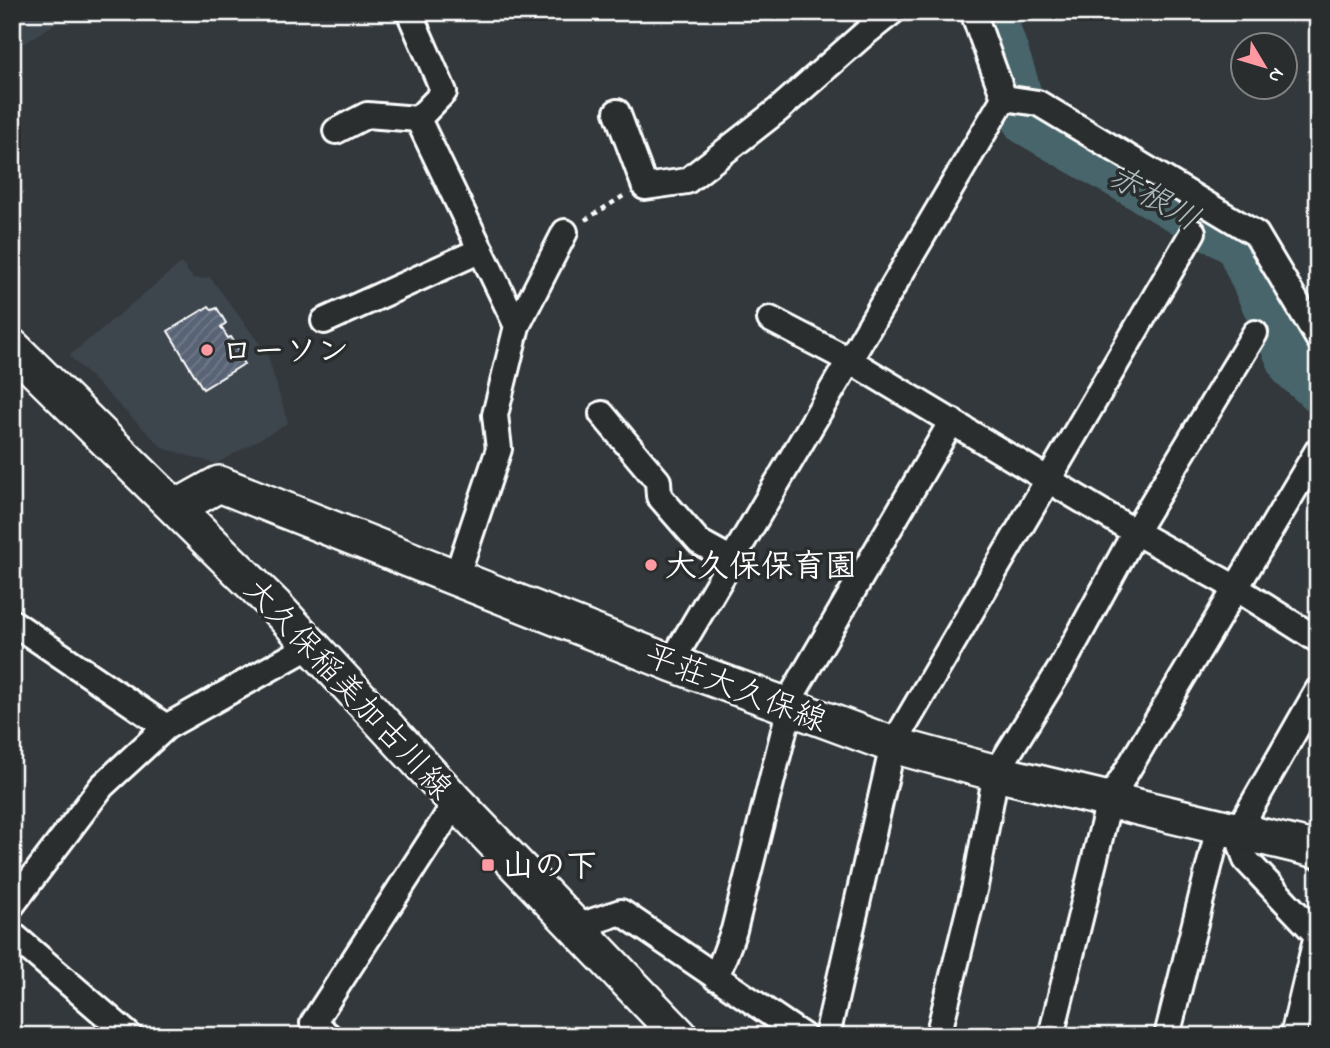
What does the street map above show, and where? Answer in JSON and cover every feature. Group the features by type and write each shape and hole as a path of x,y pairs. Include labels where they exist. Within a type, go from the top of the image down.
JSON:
{"main road":[{"name":"大久保稲美加古川線","path":"17,358 176,508 312,645 456,802 680,1036"},
{"name":"平荘大久保線","path":"176,508 219,484 671,663 893,745 1109,801 1318,850"}],"street":[{"path":"409,12 444,92 418,119"},
{"path":"617,112 645,187 687,181 778,110 892,12"},
{"path":"671,663 1004,98 973,12"},
{"path":"1004,98 1038,103 1256,234 1318,338"},
{"path":"336,131 367,115 418,119"},
{"path":"418,119 517,326"},
{"path":"456,578 499,449 495,415 517,326 565,232"},
{"path":"827,1036 893,745 1193,232"},
{"path":"324,321 481,250"},
{"path":"770,319 849,360 1135,532 1236,588 1318,640"},
{"path":"938,1036 975,886 996,773 1061,668 1135,532 1255,333"},
{"path":"602,414 658,481 659,496 699,542 732,560"},
{"path":"716,978 738,917 786,723 785,707 951,421"},
{"path":"1051,1036 1109,801 1318,450"},
{"path":"12,622 166,727"},
{"path":"12,905 102,786 166,727 312,645"},
{"path":"1167,1036 1228,830 1318,690"},
{"path":"329,1036 313,1023 456,802"},
{"path":"1228,830 1246,860 1317,936 1293,1036"},
{"path":"576,927 621,912 803,1036"},
{"path":"12,934 130,1036"}],"path":[{"path":"565,232 624,196 645,187"}],"shaded area":[{"path":"12,12 73,12 19,47 12,40"},
{"path":"181,263 193,278 210,277 267,353 288,423 216,464 163,448 69,356"}],"building":[{"path":"209,306 212,310 217,308 226,323 221,327 228,338 231,337 244,358 241,360 244,364 203,389 168,331"}],"waterway":[{"name":"赤根川","path":"992,12 1026,122 1238,244 1293,367 1318,389"}],"place":[{"name":"ローソン","path":"207,350"},
{"name":"大久保保育園","path":"651,565"},
{"name":"山の下","path":"488,865"}]}
